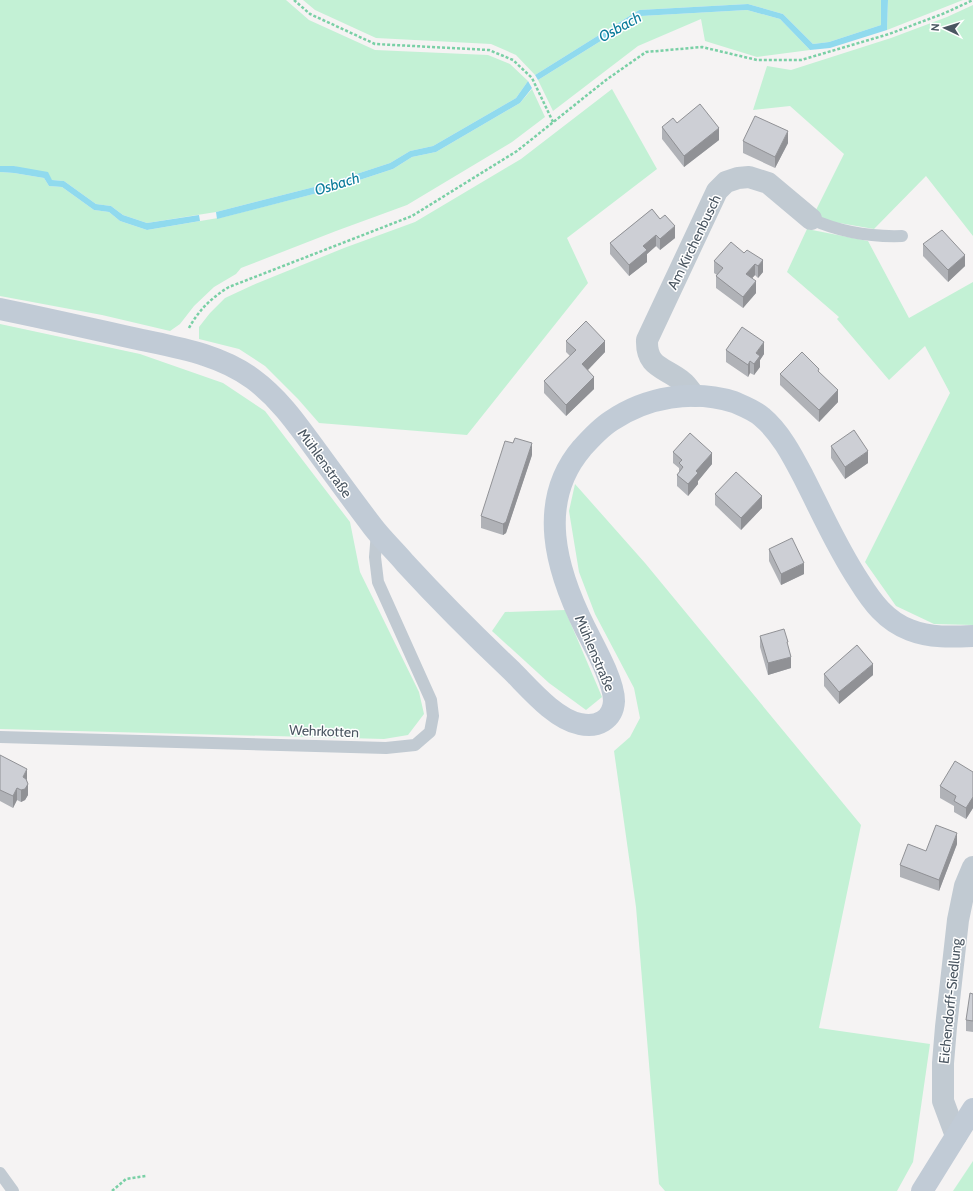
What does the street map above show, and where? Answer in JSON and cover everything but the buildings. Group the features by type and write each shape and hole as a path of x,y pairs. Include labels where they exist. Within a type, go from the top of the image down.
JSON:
{"street":[{"name":"Am Kirchenbusch","path":"695,396 684,382 650,361 646,351 647,340 717,192 726,182 738,178 750,177 768,183 811,219"},
{"name":"Mühlenstraße","path":"0,309 180,349 219,360 248,375 265,388 292,417 377,532 459,620 551,708 572,722 589,726 604,722 612,710 614,695 603,666 573,602 564,575 555,532 555,505 558,493 568,468 596,432 607,423 628,411 653,401 695,396 725,400 753,411 763,418 778,434 797,464 852,571 872,600 889,618 907,629 925,634 953,637 973,636"},
{"name":"Eichendorff-Siedlung","path":"956,1136 943,1100 943,1063 958,920 965,886 973,867"},
{"path":"922,1191 973,1109"}],"lane":[{"name":"Am Kirchenbusch","path":"811,219 827,226 869,235 902,236"},
{"name":"Wehrkotten","path":"0,737 386,748 415,745 430,732 433,716 431,700 378,582 375,557 377,532"},
{"path":"0,1173 13,1191"}],"path":[{"path":"294,0 310,14 376,44 489,50 513,60 532,78 553,122"},
{"path":"180,349 189,329 199,313 217,294 229,287 412,216 517,151 606,80 646,52 702,48 757,60 801,60 889,34 945,13 973,0"},
{"path":"112,1191 126,1179 146,1176"}],"green space":[{"path":"0,0 286,0 309,20 375,50 488,55 510,64 528,81 516,98 433,146 410,151 390,163 326,184 216,212 147,223 123,215 111,206 96,204 64,181 52,180 14,166 0,166"},
{"path":"303,0 881,0 881,25 829,42 813,44 783,14 748,4 639,10 535,75 516,55 491,44 376,38 315,10"},
{"path":"888,0 963,0 887,30"},
{"path":"973,5 973,236 926,176 874,229 822,220 814,214 844,154 790,106 753,110 767,66 791,70 891,38 947,17"},
{"path":"747,10 780,19 810,50 757,57 705,41 701,19 638,46 553,111 538,80 641,16"},
{"path":"532,89 545,117 512,142 407,205 241,268 236,274 214,287 194,306 180,324 170,331 102,315 0,296 0,172 44,178 49,186 62,187 94,210 109,212 120,221 147,230 224,217 329,190 393,169 412,157 436,152 520,103"},
{"path":"612,89 657,169 567,238 588,283 467,435 319,423 298,399 265,366 239,349 199,339 199,327 225,298 344,248 415,222 521,159"},
{"path":"807,229 868,241 909,318 973,282 973,625 934,624 896,606 865,562 950,393 925,346 889,380 837,319 839,317 787,272"},
{"path":"0,324 140,354 223,383 265,411 350,522 360,572 419,692 424,714 408,735 384,739 0,729"},
{"path":"575,484 645,563 861,825 819,1028 930,1044 913,1162 897,1191 665,1191 659,1184 636,907 614,751 630,737 640,718 634,688 595,614 579,572 569,511"},
{"path":"565,610 602,697 586,710 549,683 492,631 505,612"},
{"path":"973,1161 973,1191 953,1191"}],"water":[{"name":"Osbach","path":"881,0 888,0 887,30 830,48 810,50 780,19 747,10 641,16 538,80 535,75 639,10 748,4 783,14 813,44 829,42 881,25"},
{"name":"Osbach","path":"528,81 532,88 520,103 436,152 412,157 393,169 329,190 217,219 216,212 326,184 390,163 410,151 433,146 516,98"},
{"path":"0,166 14,166 48,172 52,180 64,181 96,204 111,206 123,215 147,223 199,215 200,221 147,230 120,221 109,212 94,210 62,187 49,186 44,178 0,172"}]}
